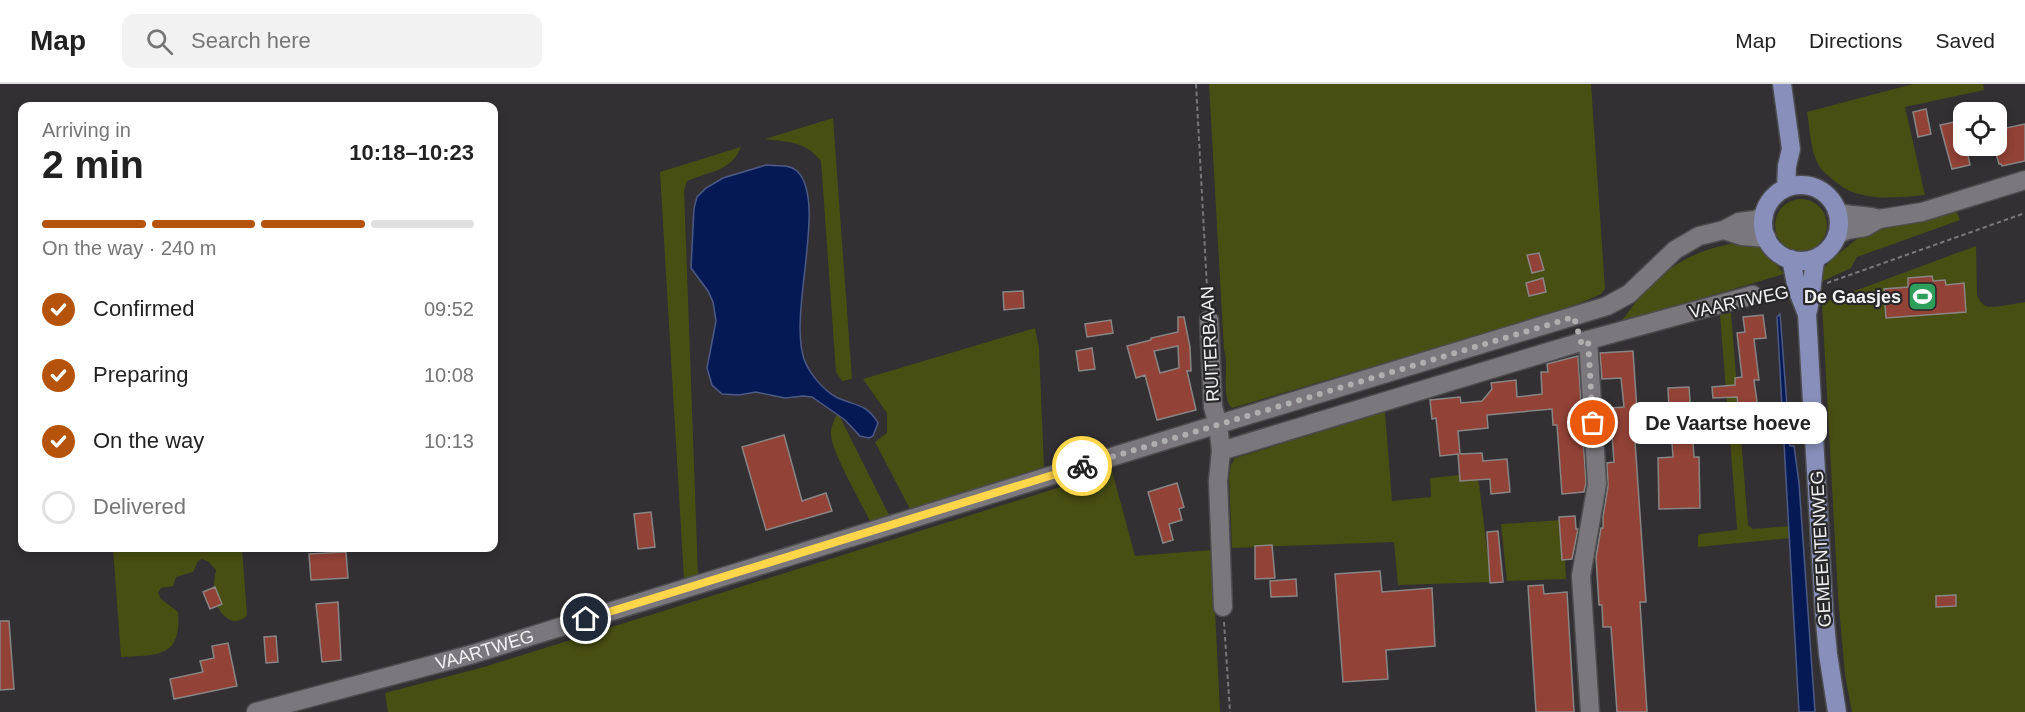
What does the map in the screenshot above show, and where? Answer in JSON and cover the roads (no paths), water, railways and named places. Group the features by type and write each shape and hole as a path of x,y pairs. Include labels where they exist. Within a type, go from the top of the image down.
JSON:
{"main road":[{"path":"1782,84 1791,149 1787,166 1786,188"},
{"path":"1791,149 1799,161 1808,186"},
{"path":"1797,185 1808,186 1826,195 1838,212 1839,223 1837,235 1832,244 1816,258 1804,261 1781,255 1773,248 1767,238 1764,216 1772,199 1786,188 1797,185"},
{"name":"GEMEENTENWEG","path":"1804,288 1811,276 1816,258"},
{"name":"GEMEENTENWEG","path":"1791,259 1804,288 1812,297 1808,314 1824,611 1837,712"}],"street":[{"path":"1837,235 1847,230 1865,227 1879,219 1922,212 2025,180"},
{"path":"1838,212 1851,215 1867,214 1879,219"},
{"name":"VAARTWEG","path":"256,712 473,654 1218,424 1574,317 1607,306 1629,294 1675,250 1699,236 1764,216"},
{"name":"VAARTWEG","path":"1724,230 1742,236 1767,238"},
{"name":"VAARTWEG","path":"1221,451 1584,341 1754,295"},
{"path":"1574,317 1584,341 1597,484 1581,576 1590,712"},
{"name":"RUITERBAAN","path":"1209,320 1213,407 1218,424 1221,451 1218,481 1223,607"}],"place":[{"name":"De Gaasjes","path":"1922,297"},
{"name":"De Vaartse hoeve","path":"1593,423"}]}
